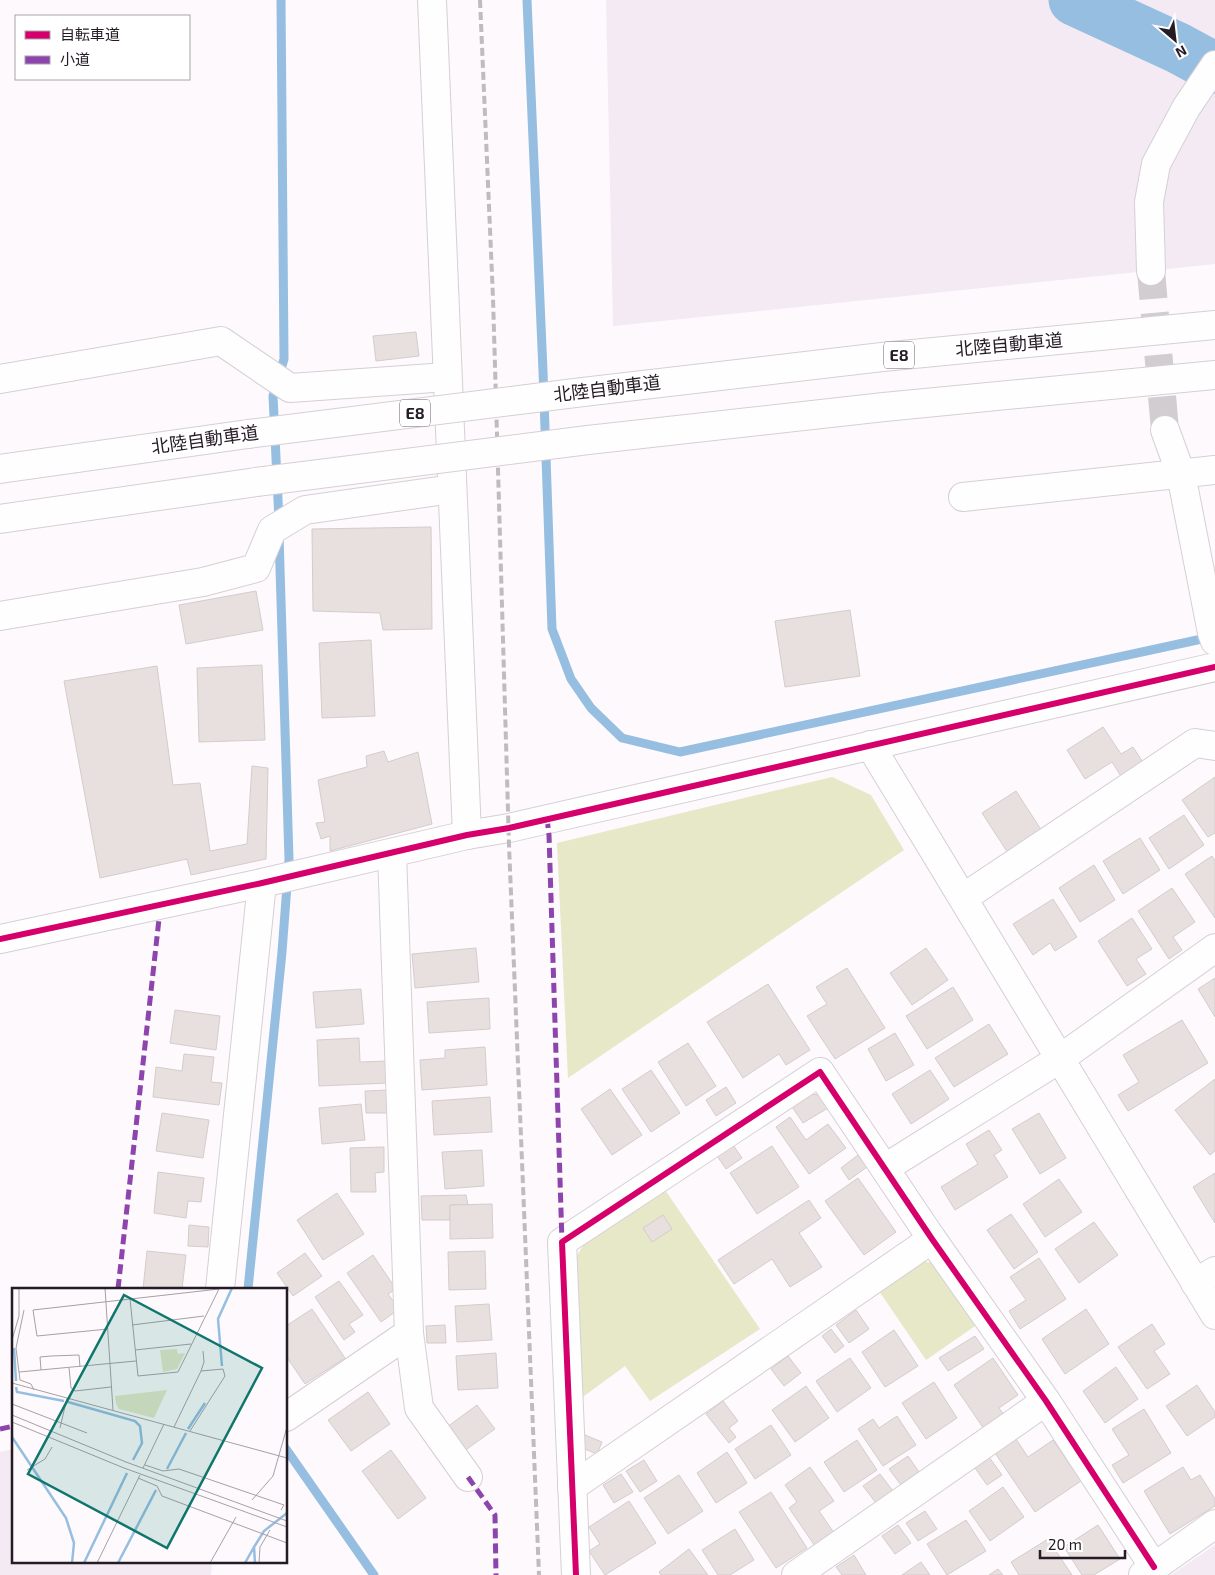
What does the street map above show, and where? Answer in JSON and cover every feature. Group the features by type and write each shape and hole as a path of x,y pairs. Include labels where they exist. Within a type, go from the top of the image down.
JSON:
{"main road":[{"path":"432,0 467,835"},
{"path":"1151,271 1148,202 1156,164 1186,108 1215,65"},
{"name":"北陸自動車道","path":"0,469 248,434 583,392 882,357 1215,325"},
{"path":"0,379 221,340 290,388 447,377"},
{"path":"0,519 256,482 588,440 884,407 1215,375"},
{"path":"1165,430 1181,474 1215,641"},
{"path":"963,496 1215,470"},
{"path":"0,616 203,582 256,568 272,530 305,510 452,488"},
{"path":"0,939 262,883 467,835 508,828 1215,667"},
{"path":"963,898 1195,743 1215,746"},
{"path":"870,745 1061,1058 1205,1277 1215,1315"},
{"path":"392,853 409,1334 419,1408 468,1477"},
{"path":"220,1288 262,883"},
{"path":"885,1168 1061,1058 1215,948"},
{"path":"576,1575 562,1242 820,1072 932,1239 1046,1402 1149,1571 1215,1524"},
{"path":"572,1487 932,1239"},
{"path":"288,1416 409,1334"},
{"path":"796,1575 1046,1402"}],"shaded area":[{"path":"606,0 1215,0 1215,264 613,326"},
{"path":"12,1449 12,1562 212,1562 211,1575 0,1575 0,1452"},
{"path":"1215,1545 1215,1575 1171,1575"}],"green space":[{"path":"832,777 871,795 904,850 568,1078 557,843"},
{"path":"663,1187 760,1329 650,1401 625,1366 580,1399 574,1261 586,1240"},
{"path":"917,1260 938,1264 978,1324 926,1360 877,1288"}],"building":[{"path":"416,332 419,356 376,361 373,336"},
{"path":"431,527 432,629 383,630 380,613 313,611 312,529"},
{"path":"256,591 263,630 186,644 179,605"},
{"path":"850,610 860,676 785,687 775,621"},
{"path":"371,640 375,716 322,718 319,643"},
{"path":"262,665 265,740 199,742 197,668"},
{"path":"157,666 173,785 200,783 210,851 247,844 252,766 268,768 266,859 191,875 187,859 100,878 64,681"},
{"path":"1103,727 1121,754 1133,747 1144,764 1122,778 1112,762 1085,779 1067,750"},
{"path":"384,751 388,762 418,752 432,824 330,851 330,836 321,839 316,823 325,822 318,780 367,767 366,756"},
{"path":"1215,777 1215,833 1208,837 1182,800"},
{"path":"1016,791 1042,831 1008,853 982,813"},
{"path":"1184,815 1204,845 1169,869 1149,838"},
{"path":"1140,838 1160,870 1123,894 1103,861"},
{"path":"1212,856 1215,861 1215,918 1185,874"},
{"path":"1094,865 1115,900 1080,922 1059,888"},
{"path":"1172,888 1195,922 1173,937 1182,950 1169,959 1138,911"},
{"path":"1053,899 1077,937 1055,951 1050,943 1033,955 1013,924"},
{"path":"1132,918 1152,949 1136,959 1146,974 1127,986 1098,941"},
{"path":"476,948 479,982 415,988 412,954"},
{"path":"926,948 948,980 912,1005 890,973"},
{"path":"847,968 885,1028 835,1059 807,1016 827,1004 816,987"},
{"path":"1215,978 1215,1017 1198,989"},
{"path":"768,984 810,1050 786,1065 779,1054 743,1078 707,1022"},
{"path":"953,987 973,1020 927,1049 906,1016"},
{"path":"361,989 364,1024 316,1028 313,992"},
{"path":"489,998 490,1029 429,1033 427,1002"},
{"path":"175,1010 220,1016 216,1050 170,1043"},
{"path":"1182,1020 1208,1063 1128,1111 1118,1095 1139,1082 1123,1055"},
{"path":"989,1024 1008,1054 954,1087 935,1058"},
{"path":"895,1033 914,1065 886,1081 868,1049"},
{"path":"359,1038 360,1062 388,1061 389,1083 319,1086 317,1040"},
{"path":"688,1043 716,1086 686,1106 658,1062"},
{"path":"485,1047 487,1085 422,1090 420,1060 445,1058 445,1050"},
{"path":"184,1054 214,1057 211,1082 222,1083 219,1105 153,1097 156,1067 182,1071"},
{"path":"651,1070 680,1113 651,1132 622,1089"},
{"path":"930,1070 949,1099 911,1124 892,1094"},
{"path":"1215,1079 1215,1151 1210,1155 1175,1110"},
{"path":"726,1087 736,1103 716,1116 706,1100"},
{"path":"610,1089 642,1135 612,1155 581,1109"},
{"path":"389,1090 390,1113 366,1113 365,1091"},
{"path":"801,1093 820,1095 828,1108 803,1123 788,1101"},
{"path":"490,1097 492,1132 434,1135 432,1101"},
{"path":"361,1104 365,1140 322,1144 319,1108"},
{"path":"162,1113 209,1120 203,1158 156,1151"},
{"path":"1039,1113 1066,1158 1040,1174 1012,1129"},
{"path":"790,1117 806,1140 828,1124 846,1148 809,1174 776,1127"},
{"path":"989,1130 1002,1150 994,1155 1008,1177 955,1210 941,1187 978,1164 966,1144"},
{"path":"731,1142 742,1158 726,1169 715,1153"},
{"path":"772,1146 799,1187 757,1214 730,1173"},
{"path":"384,1147 384,1172 375,1173 376,1192 351,1192 350,1148"},
{"path":"482,1150 484,1186 445,1189 442,1152"},
{"path":"858,1155 867,1167 849,1180 841,1168"},
{"path":"158,1172 204,1178 201,1202 188,1201 186,1218 154,1213"},
{"path":"1215,1173 1215,1223 1193,1187"},
{"path":"858,1178 896,1232 864,1255 825,1201"},
{"path":"1059,1179 1082,1212 1045,1237 1023,1204"},
{"path":"337,1193 364,1234 323,1260 297,1220"},
{"path":"466,1195 468,1205 450,1205 450,1220 422,1220 421,1196"},
{"path":"809,1200 821,1218 799,1233 822,1267 790,1287 772,1259 734,1284 718,1260"},
{"path":"492,1204 493,1238 450,1239 450,1205"},
{"path":"1011,1214 1038,1252 1014,1269 987,1230"},
{"path":"663,1215 672,1229 652,1242 643,1228"},
{"path":"1094,1222 1118,1255 1079,1283 1055,1249"},
{"path":"189,1225 209,1227 208,1247 188,1246"},
{"path":"147,1251 186,1255 182,1288 143,1288"},
{"path":"485,1251 486,1289 449,1290 448,1252"},
{"path":"305,1253 322,1276 293,1296 277,1273"},
{"path":"373,1255 396,1289 388,1294 399,1309 381,1322 347,1273"},
{"path":"1039,1258 1066,1299 1020,1329 1009,1311 1026,1300 1010,1277"},
{"path":"339,1281 363,1315 349,1324 355,1332 344,1340 315,1297"},
{"path":"489,1304 492,1340 457,1342 455,1306"},
{"path":"312,1309 345,1358 305,1384 288,1359 288,1325"},
{"path":"1086,1309 1109,1344 1065,1374 1042,1339"},
{"path":"856,1310 869,1329 849,1343 836,1325"},
{"path":"1152,1324 1165,1344 1154,1351 1170,1374 1147,1389 1118,1347"},
{"path":"445,1325 446,1343 427,1343 426,1326"},
{"path":"831,1329 844,1346 835,1353 822,1336"},
{"path":"894,1330 918,1366 885,1387 862,1352"},
{"path":"975,1336 984,1349 948,1371 939,1358"},
{"path":"496,1353 498,1388 458,1390 456,1356"},
{"path":"788,1356 801,1373 784,1386 771,1369"},
{"path":"850,1358 871,1388 837,1412 816,1381"},
{"path":"993,1358 1018,1395 999,1408 1004,1415 984,1429 954,1385"},
{"path":"1116,1367 1138,1399 1105,1423 1083,1391"},
{"path":"934,1382 957,1418 926,1439 902,1403"},
{"path":"1197,1385 1215,1412 1215,1417 1187,1436 1166,1406"},
{"path":"806,1386 829,1418 795,1442 772,1410"},
{"path":"368,1392 390,1424 351,1451 328,1420"},
{"path":"723,1401 738,1421 729,1428 736,1437 729,1443 706,1414"},
{"path":"477,1405 495,1429 464,1451 447,1427"},
{"path":"1144,1409 1171,1453 1123,1483 1112,1465 1129,1455 1112,1429"},
{"path":"897,1416 916,1445 883,1466 858,1429 873,1419 879,1428"},
{"path":"771,1425 791,1455 755,1479 735,1449"},
{"path":"585,1435 602,1442 597,1454 580,1447"},
{"path":"1016,1439 1028,1457 1053,1440 1081,1481 1035,1512 995,1453"},
{"path":"857,1440 877,1470 844,1492 824,1462"},
{"path":"391,1450 426,1498 398,1519 362,1471"},
{"path":"727,1452 747,1483 716,1503 697,1473"},
{"path":"908,1456 919,1472 901,1485 889,1469"},
{"path":"989,1457 1002,1475 987,1485 975,1468"},
{"path":"644,1460 657,1481 640,1492 626,1471"},
{"path":"810,1467 834,1501 819,1511 834,1533 815,1546 789,1508 797,1502 785,1485"},
{"path":"1183,1467 1191,1480 1200,1475 1215,1499 1215,1506 1170,1534 1144,1491"},
{"path":"621,1474 633,1492 614,1503 603,1485"},
{"path":"880,1474 893,1491 876,1503 863,1486"},
{"path":"679,1475 703,1511 668,1534 644,1498"},
{"path":"1003,1487 1024,1517 990,1541 969,1511"},
{"path":"771,1492 807,1548 776,1568 739,1512"},
{"path":"629,1501 656,1543 605,1575 589,1551 600,1544 589,1527"},
{"path":"925,1511 937,1529 918,1541 906,1523"},
{"path":"966,1520 986,1551 947,1575 927,1544"},
{"path":"898,1525 911,1543 895,1554 882,1536"},
{"path":"1098,1525 1120,1559 1094,1575 1082,1575 1064,1547"},
{"path":"735,1529 754,1560 730,1575 718,1575 702,1550"},
{"path":"1048,1539 1072,1575 1019,1575 1011,1562"},
{"path":"689,1549 708,1575 661,1575 659,1572"},
{"path":"854,1555 866,1575 842,1575 836,1567"},
{"path":"921,1562 930,1575 902,1575"},
{"path":"998,1569 1003,1575 989,1575"}],"waterway":[{"path":"279,520 273,396 284,359 281,0"},
{"path":"527,0 552,629 571,679 591,708 622,738 680,752 1211,637"},
{"path":"1074,0 1178,48 1215,68"},
{"path":"248,1288 282,952 289,859 279,536"},
{"path":"288,1452 374,1575"}],"tunnel":[{"path":"1151,271 1165,430"}],"railway":[{"path":"480,0 493,298 509,845 539,1575"}],"marked path":[{"path":"547,818 562,1242"},
{"path":"118,1288 159,919"},
{"path":"0,1429 12,1426"},
{"path":"468,1477 495,1515 496,1575"}],"cycle path":[{"path":"0,939 262,883 467,835 509,828 1215,667"},
{"path":"576,1575 562,1242 820,1072 932,1239 1046,1401 1154,1567"}]}
